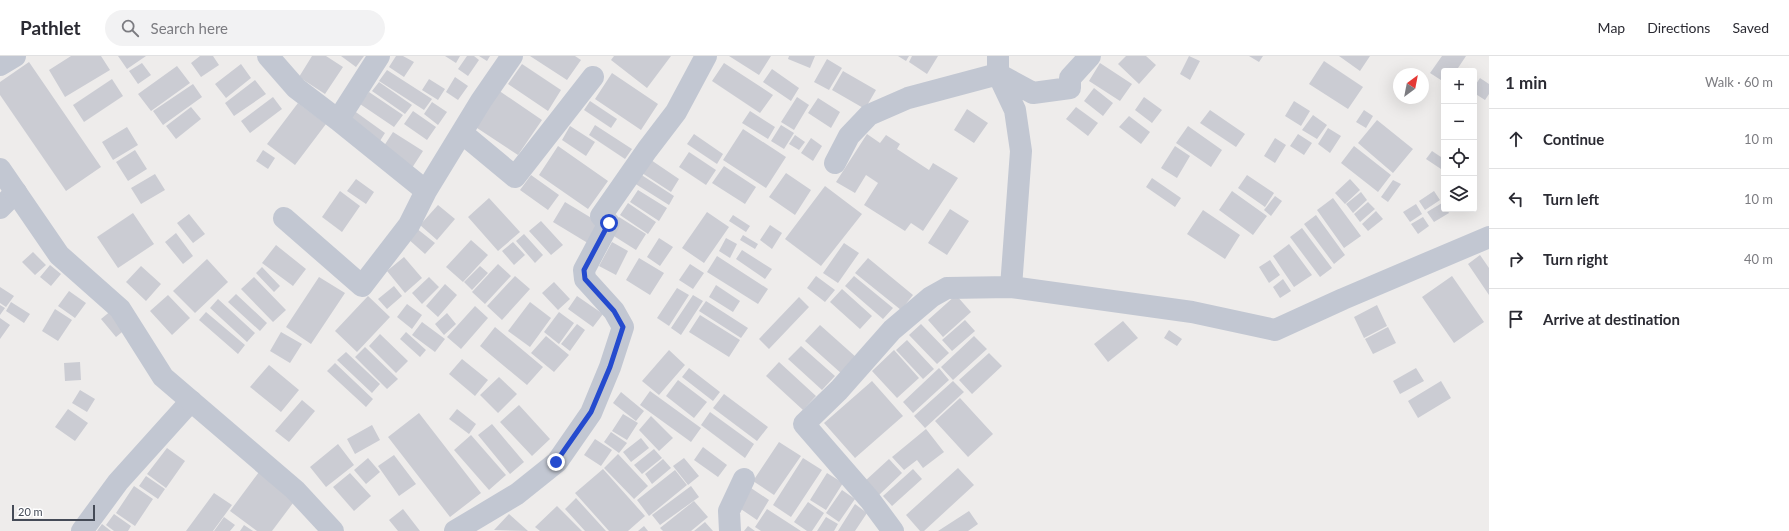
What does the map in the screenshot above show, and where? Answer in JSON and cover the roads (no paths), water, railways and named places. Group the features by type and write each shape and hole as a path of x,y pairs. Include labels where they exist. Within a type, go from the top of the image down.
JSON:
{"street":[{"path":"0,65 14,56"},
{"path":"338,120 379,56"},
{"path":"284,218 362,286 409,225 426,191 481,101 512,56"},
{"path":"455,531 517,494 556,462 591,412 610,367 623,327 614,311 585,279 584,270 609,223 601,216 647,150 676,112 706,56"},
{"path":"998,65 1033,93 1070,88 1070,78 1090,56"},
{"path":"273,58 296,88 426,191"},
{"path":"835,163 849,136 869,115 908,98 998,65"},
{"path":"998,65 1015,110 1021,151 1011,287"},
{"path":"462,133 515,177 593,77"},
{"path":"0,169 59,255 120,309 163,377 295,490 333,531"},
{"path":"0,208 16,192"},
{"path":"893,531 870,500 804,424 839,390 892,330 931,297 947,288 1011,287 1192,312 1275,330 1343,299 1489,237"},
{"path":"82,531 118,482 191,401"},
{"path":"730,531 729,511 744,479"}]}
